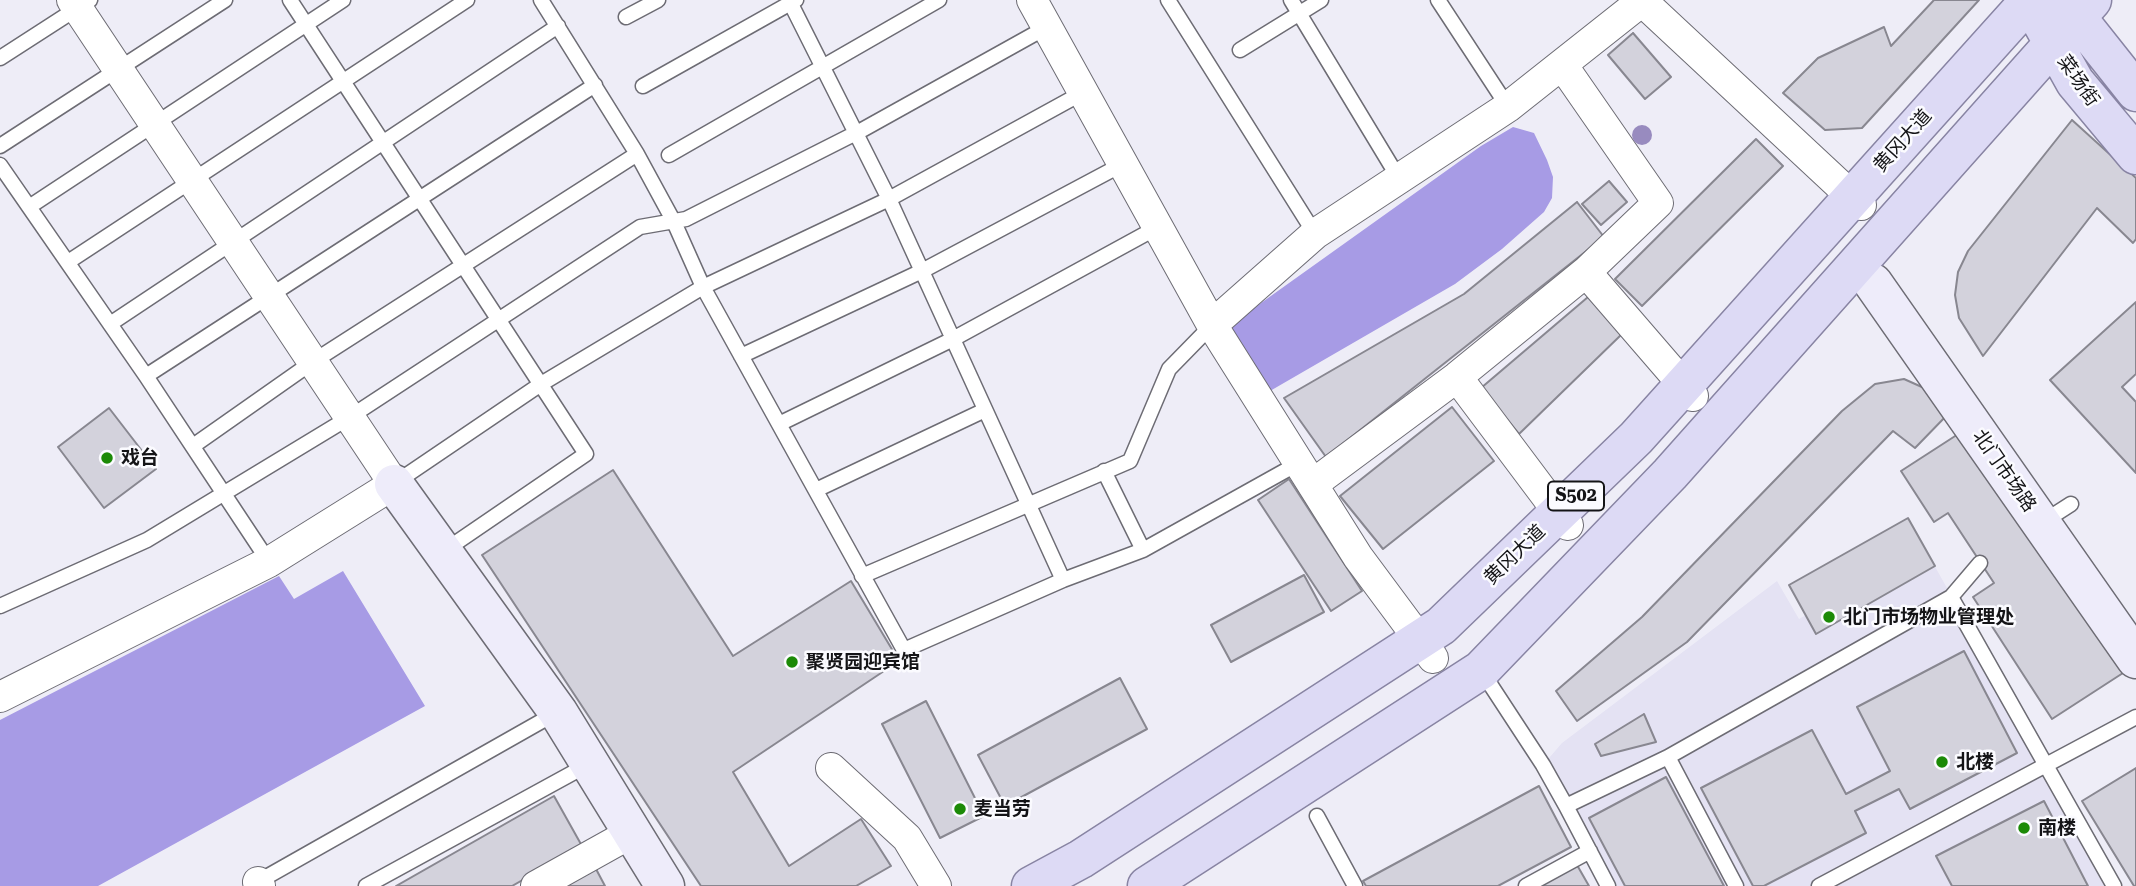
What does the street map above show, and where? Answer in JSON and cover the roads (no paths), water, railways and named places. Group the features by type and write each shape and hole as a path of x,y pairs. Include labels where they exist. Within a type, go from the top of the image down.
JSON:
{"main road":[{"name":"菜场街","path":"2030,0 2071,15 2136,92"},
{"name":"黄冈大道","path":"1031,886 1081,859 1441,626 1636,438 2030,0"},
{"name":"菜场街","path":"2071,15 2075,82 2136,155"},
{"name":"S502","path":"1146,886 1480,670 1670,474 2071,15"}],"street":[{"path":"1032,0 1212,325 1358,557 1433,658"},
{"path":"1212,325 1315,234 1508,107 1563,66 1642,0 1861,205"},
{"path":"80,3 119,70 394,484 558,712 665,886"},
{"path":"1306,474 1457,377 1586,272 1658,203 1563,66"},
{"path":"1586,272 1693,396"},
{"name":"北门市场路","path":"1873,283 2136,659"},
{"path":"1457,377 1567,525"},
{"path":"0,697 269,562 394,484"},
{"path":"831,768 907,838 936,886"},
{"path":"536,886 633,832"}],"lane":[{"path":"0,146 225,0"},
{"path":"290,0 586,454 443,551"},
{"path":"29,207 343,0"},
{"path":"68,262 467,0"},
{"path":"541,0 637,154 674,222 703,287 904,650 1063,580 1143,550 1306,474"},
{"path":"626,18 658,0"},
{"path":"669,155 939,0"},
{"path":"1168,0 1315,234"},
{"path":"1291,0 1398,177"},
{"path":"1240,50 1321,0"},
{"path":"1438,0 1508,107"},
{"path":"643,86 792,1 889,199 1063,580"},
{"path":"0,58 80,3"},
{"path":"110,324 558,26"},
{"path":"0,606 146,540 350,416 640,227 686,219 856,133 1047,27"},
{"path":"146,376 595,85"},
{"path":"394,484 541,384 703,287 889,199 1084,92"},
{"path":"193,446 314,362 637,154"},
{"path":"741,356 922,271 1123,164"},
{"path":"0,165 146,376 269,562"},
{"path":"779,424 953,339 1158,227"},
{"path":"862,576 1130,461 1169,369 1212,325"},
{"path":"816,491 985,410"},
{"path":"1104,471 1143,550"},
{"path":"2031,530 2071,505"},
{"path":"1566,806 1668,757 1951,597 1980,563"},
{"path":"1951,597 2049,766 2114,886"},
{"path":"1490,684 1566,806 1608,886"},
{"path":"256,885 558,712"},
{"path":"1819,886 2049,766 2136,717"},
{"path":"1668,757 1736,886"},
{"path":"366,886 590,764"},
{"path":"1317,816 1355,886"},
{"path":"1526,886 1590,851"}],"place":[{"name":"戏台","path":"107,458"},
{"name":"北门市场物业管理处","path":"1829,617"},
{"name":"聚贤园迎宾馆","path":"792,662"},
{"name":"北楼","path":"1942,762"},
{"name":"麦当劳","path":"960,809"},
{"name":"南楼","path":"2024,828"}]}
